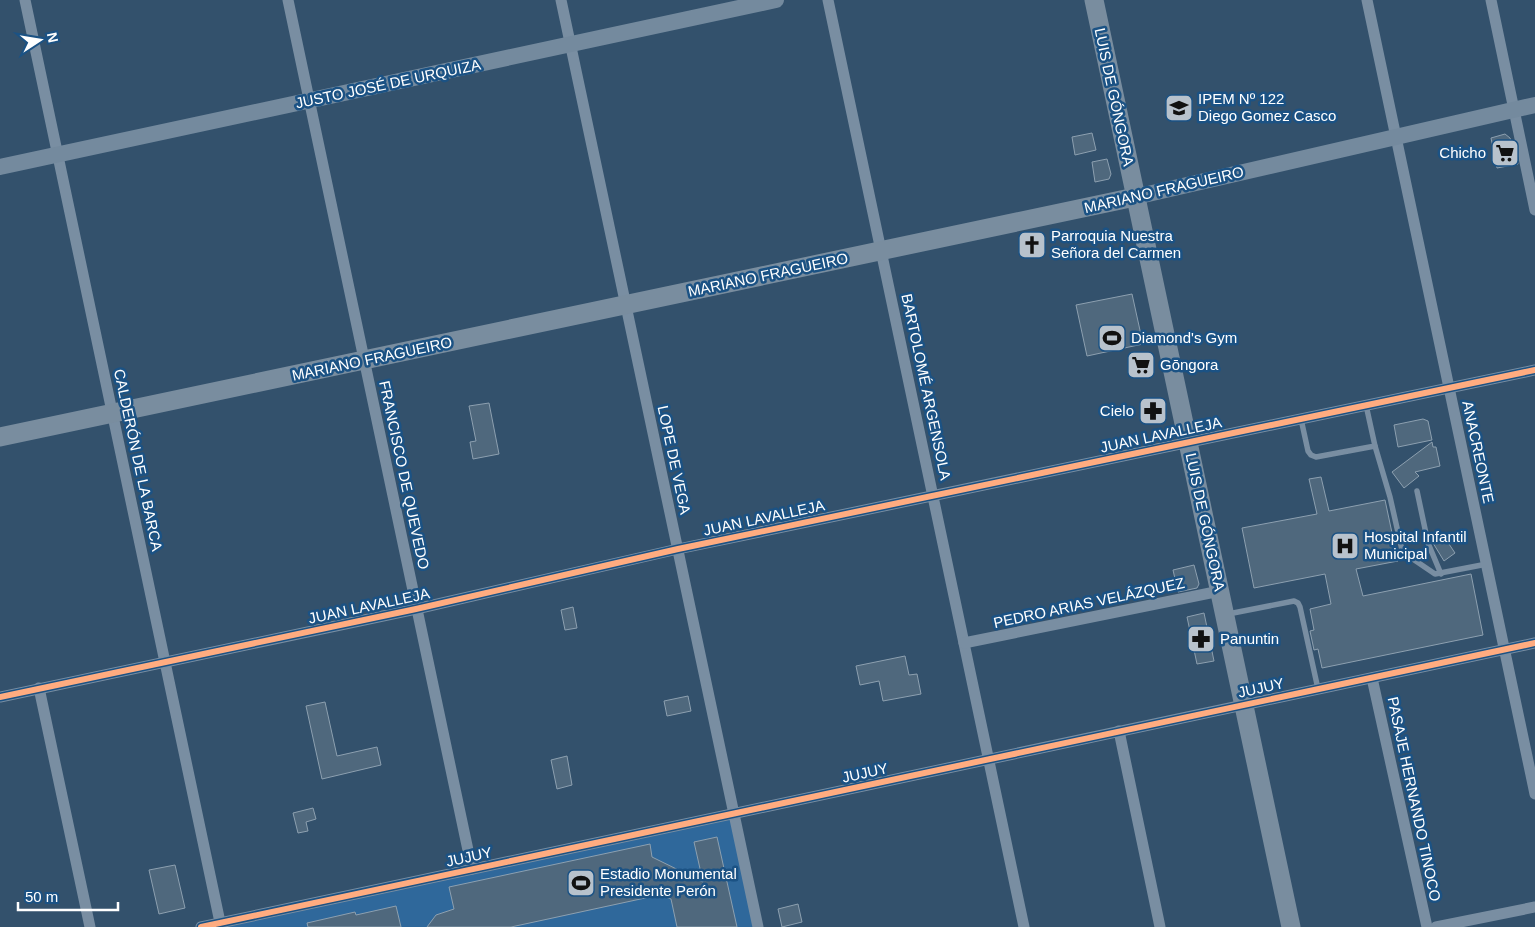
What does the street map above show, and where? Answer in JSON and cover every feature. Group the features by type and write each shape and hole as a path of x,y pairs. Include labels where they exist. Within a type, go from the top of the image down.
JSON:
{"main road":[{"name":"LUIS DE GÓNGORA","path":"1094,0 1292,927"},
{"name":"MARIANO FRAGUEIRO","path":"0,438 1135,197"}],"street":[{"name":"CALDERÓN DE LA BARCA","path":"25,0 220,925"},
{"name":"FRANCISCO DE QUEVEDO","path":"288,0 472,869"},
{"name":"LOPE DE VEGA","path":"561,0 758,927"},
{"name":"JUSTO JOSÉ DE URQUIZA","path":"0,167 776,0"},
{"name":"BARTOLOMÉ ARGENSOLA","path":"828,0 1024,927"},
{"name":"ANACREONTE","path":"1367,0 1535,794"},
{"path":"1491,0 1535,210"},
{"name":"MARIANO FRAGUEIRO","path":"1135,197 1535,105"},
{"name":"JUAN LAVALLEJA","path":"0,697 416,609 678,549 1535,370"},
{"name":"PEDRO ARIAS VELÁZQUEZ","path":"964,644 1220,591"},
{"name":"JUJUY","path":"201,927 220,925 472,869 1535,643"},
{"name":"PASAJE HERNANDO TINOCO","path":"1372,678 1427,927"},
{"path":"39,688 90,927"},
{"path":"1119,732 1160,927"},
{"path":"1436,927 1535,907"}],"lane":[{"path":"1366,405 1402,550 1431,573 1441,574 1487,564"},
{"path":"1301,419 1308,451 1316,457 1375,446"},
{"path":"1417,491 1428,543 1441,574"},
{"path":"1225,614 1298,602 1318,689"}],"shaded area":[{"path":"734,813 758,927 221,927"}],"building":[{"path":"1092,133 1096,150 1075,155 1072,137"},
{"name":"Chicho","path":"1505,134 1513,143 1518,164 1497,168 1491,138"},
{"path":"1107,159 1111,174 1109,179 1095,182 1092,162"},
{"path":"1132,294 1143,344 1087,356 1076,305"},
{"path":"489,403 499,454 473,459 470,442 476,441 469,406"},
{"path":"1423,419 1428,421 1432,440 1398,447 1394,425"},
{"path":"1432,442 1433,447 1436,447 1440,466 1415,472 1419,476 1404,488 1392,472"},
{"path":"1321,477 1329,511 1385,500 1398,561 1356,569 1363,596 1471,574 1483,635 1322,668 1318,649 1314,650 1310,631 1314,630 1310,609 1331,604 1325,574 1254,588 1242,528 1317,514 1309,479"},
{"path":"1443,535 1455,553 1444,561 1433,543"},
{"path":"1194,565 1199,584 1197,588 1178,592 1173,570"},
{"path":"573,607 577,628 565,630 561,610"},
{"name":"Panuntin","path":"1204,613 1214,661 1197,664 1187,617"},
{"path":"905,656 909,675 917,674 921,694 883,701 879,681 860,685 856,666"},
{"path":"688,696 691,711 667,716 664,701"},
{"path":"325,702 337,756 377,747 381,765 322,779 306,706"},
{"path":"567,756 572,785 557,789 551,760"},
{"path":"313,808 316,819 306,822 308,831 298,833 293,813"},
{"name":"Estadio Monumental Presidente Perón","path":"717,837 737,927 677,927 671,899 659,895 511,927 427,927 436,915 454,909 449,887 650,844 652,857 703,882 694,842"},
{"path":"175,865 185,908 159,914 149,870"},
{"path":"798,904 802,922 782,927 778,909"},
{"path":"396,906 401,927 308,927 307,923 355,912 356,915"}],"cycle path":[{"path":"0,697 416,609 678,549 1535,370"},
{"path":"201,927 1535,643"}],"place":[{"name":"IPEM Nº 122 Diego Gomez Casco","path":"1179,108"},
{"name":"Chicho","path":"1505,153"},
{"name":"Parroquia Nuestra Señora del Carmen","path":"1032,245"},
{"name":"Diamond's Gym","path":"1112,338"},
{"name":"Gōngora","path":"1141,365"},
{"name":"Cielo","path":"1153,411"},
{"name":"Hospital Infantil Municipal","path":"1345,546"},
{"name":"Panuntin","path":"1201,639"},
{"name":"Estadio Monumental Presidente Perón","path":"581,883"}]}
